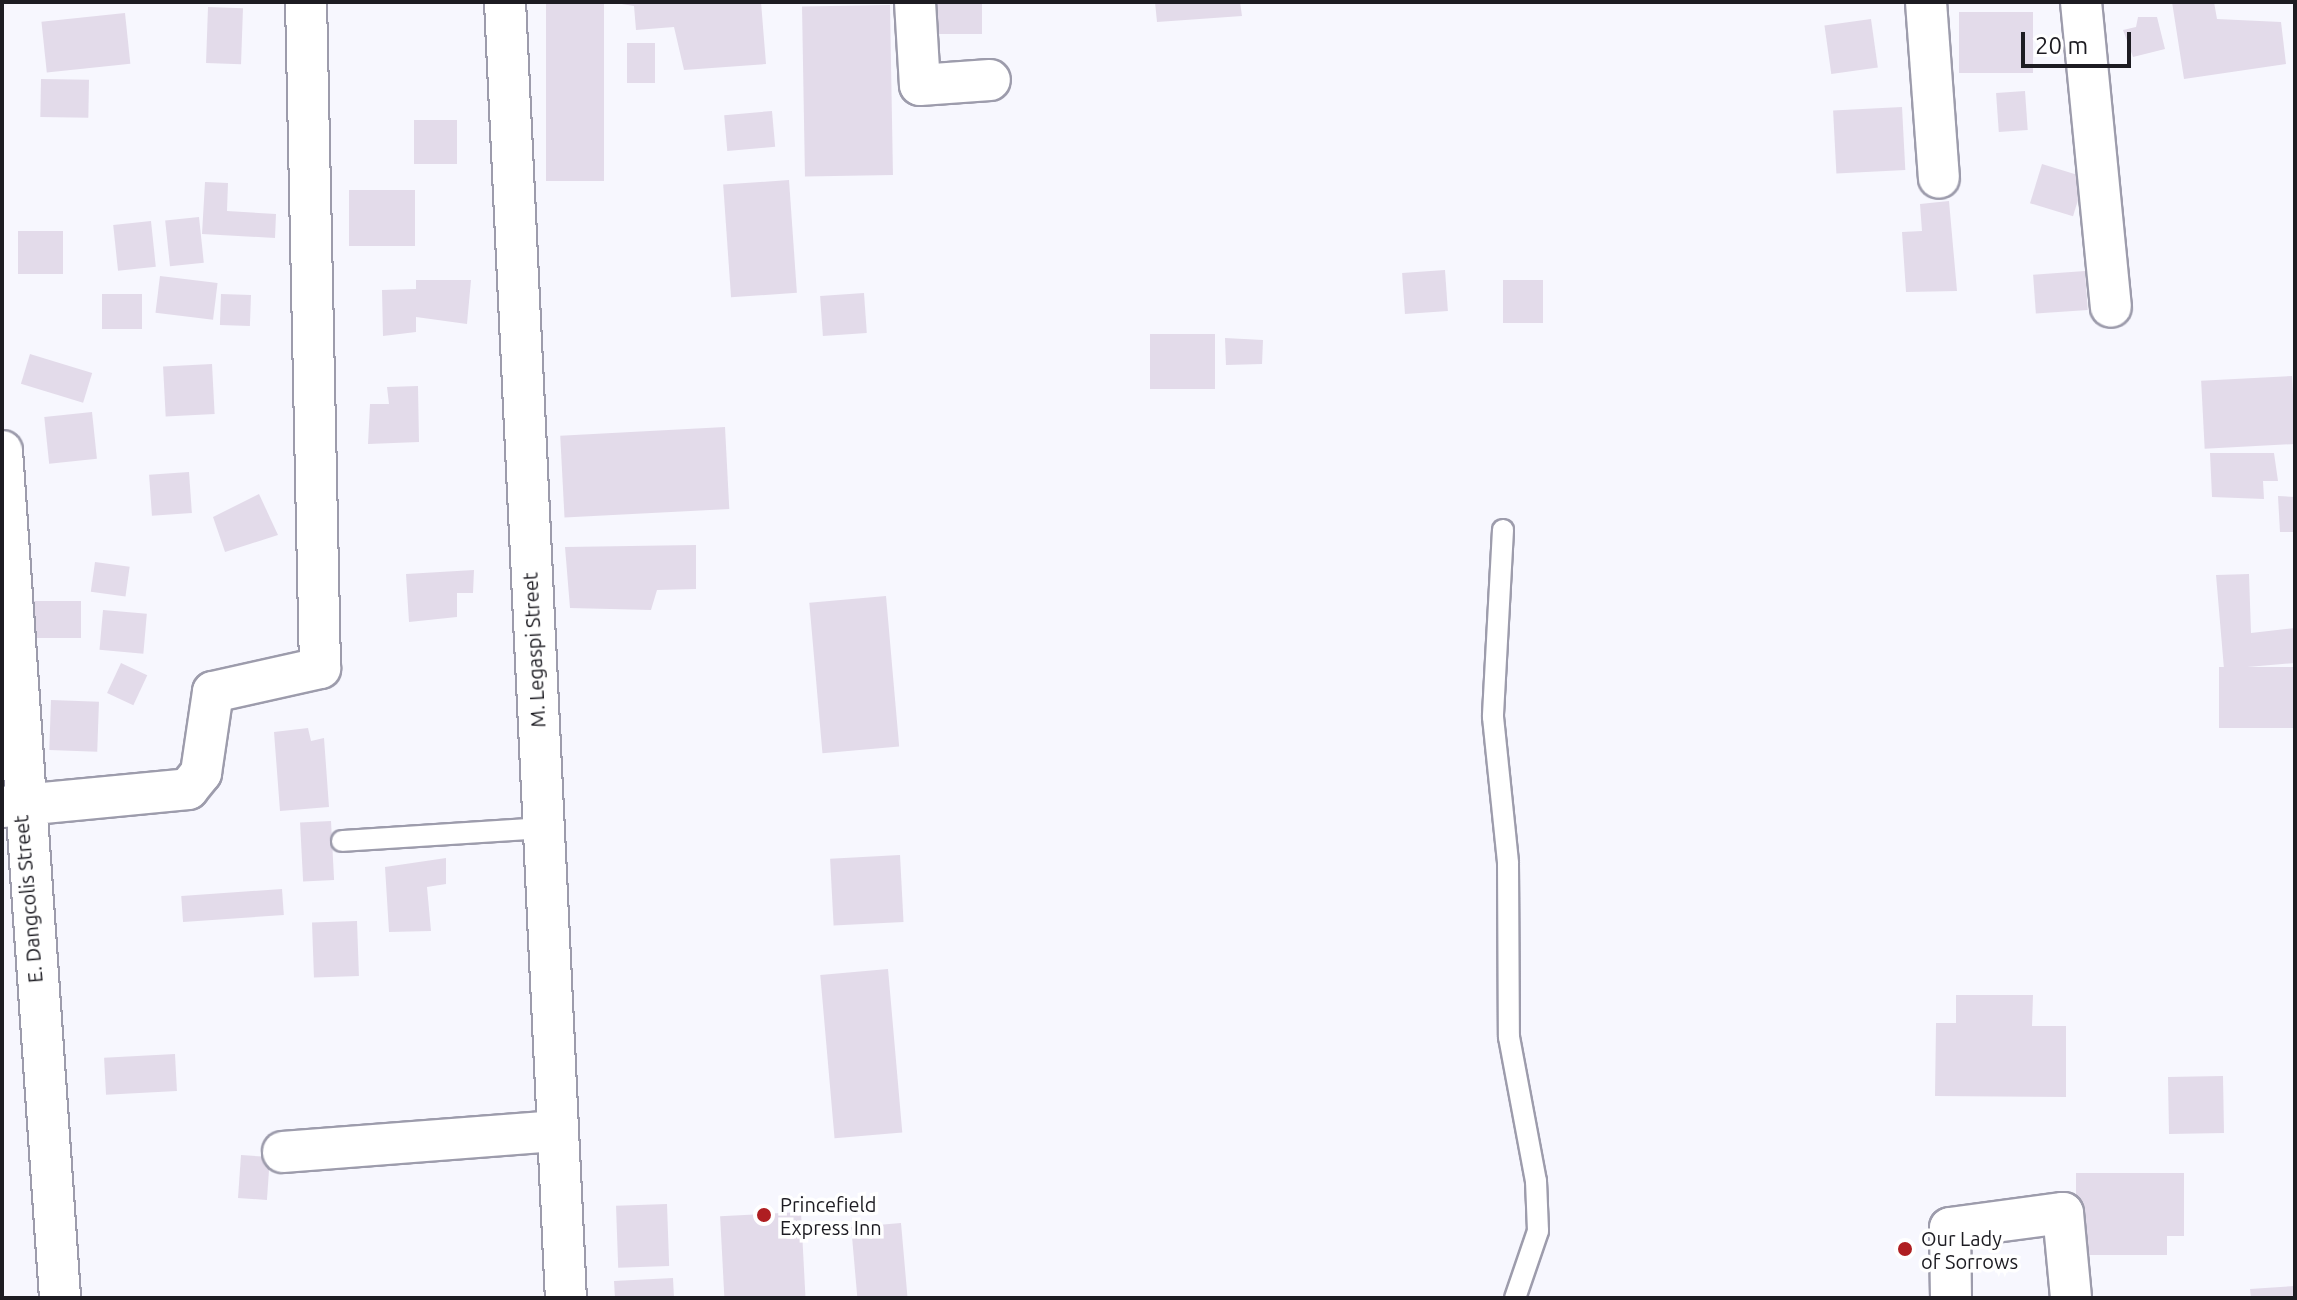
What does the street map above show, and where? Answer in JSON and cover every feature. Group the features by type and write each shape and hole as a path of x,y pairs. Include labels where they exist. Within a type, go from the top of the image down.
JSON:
{"street":[{"path":"12,806 188,789 201,773 213,692 320,668 306,2"},
{"name":"M. Legaspi Street","path":"505,2 566,1298"},
{"path":"915,2 920,85 990,80"},
{"path":"1926,2 1939,178"},
{"path":"2081,2 2111,307"},
{"name":"E. Dangcolis Street","path":"2,451 12,806 60,1298"},
{"path":"283,1152 557,1131"},
{"path":"1951,1298 1950,1228 2063,1213 2071,1298"}],"lane":[{"path":"1503,530 1493,717 1508,863 1509,1037 1536,1181 1538,1231 1515,1298"},
{"path":"342,841 542,828"}],"building":[{"path":"546,2 604,2 604,181 546,181"},
{"path":"609,2 761,2 766,64 684,70 674,27 636,30 634,6"},
{"path":"929,2 982,2 982,34 929,34"},
{"path":"1155,2 1240,2 1242,16 1157,22"},
{"path":"2172,2 2214,2 2217,19 2281,22 2286,64 2184,79"},
{"path":"890,5 893,175 805,177 802,7"},
{"path":"208,7 243,8 241,64 206,63"},
{"path":"1959,12 2033,12 2033,73 1959,73"},
{"path":"125,13 130,64 47,73 41,22"},
{"path":"2138,17 2157,17 2165,49 2133,57 2123,30 2136,27"},
{"path":"1871,19 1878,68 1831,74 1824,26"},
{"path":"627,43 655,43 655,83 627,83"},
{"path":"41,79 89,80 88,118 40,117"},
{"path":"2025,91 2028,130 1999,132 1996,93"},
{"path":"1902,107 1905,170 1836,174 1833,111"},
{"path":"772,111 775,147 727,151 724,115"},
{"path":"414,120 457,120 457,164 414,164"},
{"path":"2042,164 2085,177 2073,216 2030,203"},
{"path":"789,180 797,293 731,297 723,185"},
{"path":"205,182 228,183 227,211 276,214 275,238 202,234"},
{"path":"349,190 415,190 415,246 349,246"},
{"path":"1949,201 1957,291 1906,292 1902,232 1922,231 1920,204"},
{"path":"199,217 204,263 170,266 165,221"},
{"path":"151,221 156,267 118,271 113,225"},
{"path":"18,231 63,231 63,274 18,274"},
{"path":"1445,270 1448,311 1405,314 1402,273"},
{"path":"2085,271 2088,310 2036,314 2033,275"},
{"path":"160,276 218,283 213,320 155,313"},
{"path":"416,280 471,280 467,324 416,317 416,332 383,336 382,290 416,289"},
{"path":"1503,280 1543,280 1543,323 1503,323"},
{"path":"864,293 867,333 823,336 820,296"},
{"path":"102,294 142,294 142,329 102,329"},
{"path":"221,294 251,295 250,326 220,325"},
{"path":"1150,334 1215,334 1215,389 1150,389"},
{"path":"1225,338 1263,340 1262,364 1226,365"},
{"path":"30,354 92,373 83,403 21,384"},
{"path":"212,364 215,414 166,416 163,367"},
{"path":"2292,376 2295,444 2205,449 2201,381"},
{"path":"418,386 419,442 368,444 370,404 389,404 387,387"},
{"path":"92,412 97,459 49,464 44,417"},
{"path":"725,427 729,509 565,518 560,436"},
{"path":"2210,453 2274,453 2278,481 2263,481 2264,499 2212,497"},
{"path":"189,472 192,513 152,516 149,475"},
{"path":"259,494 278,535 225,552 213,517"},
{"path":"2278,496 2295,497 2295,532 2280,532"},
{"path":"696,545 696,589 657,590 651,610 570,608 565,547"},
{"path":"95,562 130,567 125,597 91,592"},
{"path":"474,570 473,593 457,593 457,617 409,622 406,574"},
{"path":"2249,574 2251,633 2295,628 2295,663 2224,669 2216,575"},
{"path":"886,596 899,746 822,753 809,603"},
{"path":"34,601 81,601 81,638 34,638"},
{"path":"103,610 147,614 143,654 100,650"},
{"path":"121,663 147,675 133,705 107,693"},
{"path":"2219,667 2295,667 2295,728 2219,728"},
{"path":"51,700 99,702 97,752 49,750"},
{"path":"308,728 311,741 324,738 329,807 280,811 274,732"},
{"path":"331,821 334,880 303,882 300,823"},
{"path":"900,855 904,922 834,926 830,859"},
{"path":"446,858 446,884 427,887 431,931 389,932 385,867"},
{"path":"282,889 284,915 183,922 181,896"},
{"path":"357,921 359,976 314,978 312,923"},
{"path":"888,969 902,1132 835,1138 820,975"},
{"path":"1956,995 2033,995 2032,1026 2066,1026 2066,1097 1935,1096 1936,1023 1956,1023"},
{"path":"175,1054 177,1091 106,1095 104,1058"},
{"path":"2223,1076 2224,1133 2169,1134 2168,1077"},
{"path":"241,1155 270,1157 267,1200 238,1198"},
{"path":"2076,1173 2184,1173 2184,1236 2167,1236 2167,1255 2076,1255"},
{"path":"667,1204 669,1266 618,1268 616,1206"},
{"path":"801,1212 806,1298 724,1298 720,1216"},
{"path":"901,1223 908,1298 857,1298 851,1227"},
{"path":"673,1278 674,1298 615,1298 614,1281"},
{"path":"2295,1286 2295,1298 2251,1298 2250,1289"}],"place":[{"name":"Princefield Express Inn","path":"764,1215"},
{"name":"Our Lady of Sorrows","path":"1905,1249"}]}
